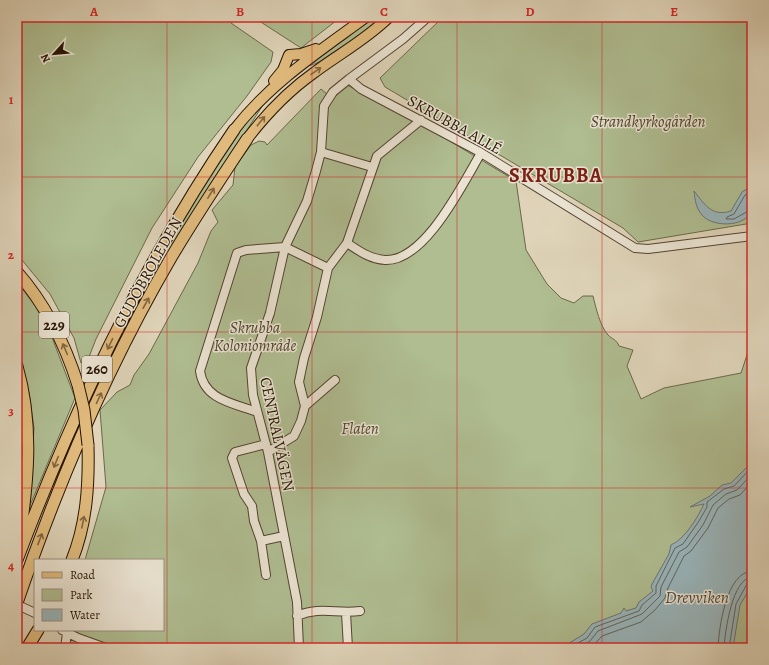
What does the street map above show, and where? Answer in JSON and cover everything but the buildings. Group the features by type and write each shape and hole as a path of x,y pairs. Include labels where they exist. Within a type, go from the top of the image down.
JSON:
{"highway":[{"name":"GUDÖBROLEDEN","path":"17,560 65,438 116,331 177,219 234,130"},
{"name":"GUDÖBROLEDEN","path":"36,559 61,485 115,362 171,257 247,139"},
{"name":"229","path":"17,272 44,307 55,327 70,360 84,410 88,445 88,488 85,511 72,559"},
{"path":"17,366 26,411 29,457 26,493 17,553"},
{"name":"GUDÖBROLEDEN","path":"20,605 34,564"},
{"path":"27,648 37,631"}],"main road":[{"name":"GUDÖBROLEDEN","path":"234,130 253,107 298,67 366,17"},
{"name":"GUDÖBROLEDEN","path":"247,139 276,104 306,78 358,42 389,17"},
{"path":"289,55 307,53 333,42"},
{"path":"276,104 297,78 298,67 289,55"},
{"path":"253,107 283,70 289,55"}],"street":[{"path":"349,80 403,39 428,17"},
{"name":"SKRUBBA ALLÉ","path":"349,80 361,89 481,153 640,249 712,242 752,236"},
{"name":"CENTRALVÄGEN","path":"297,646 297,602 267,448 253,395 251,368 270,313 285,246 307,202 321,152 324,106 333,92 349,80"},
{"path":"266,575 261,541 254,521 252,506 244,494 232,458 235,452 267,448 294,436 301,421 305,406 299,382 304,358 317,317 328,268 347,243 377,156 421,120"},
{"path":"321,152 372,167"},
{"path":"347,243 368,256 385,260 401,258 412,252 424,241 439,221 481,153"},
{"path":"257,412 213,396 201,380 200,371 237,252 285,246 328,268"},
{"path":"305,406 335,380"},
{"path":"261,541 284,536"},
{"path":"20,605 34,612"},
{"path":"297,616 318,610 346,612 360,611"},
{"path":"346,612 348,648"},
{"path":"65,648 65,632 106,648"}],"green space":[{"path":"17,17 227,17 231,23 273,52 271,62 247,96 198,157 152,228 96,339 89,357 81,363 74,338 50,294 17,254"},
{"path":"253,17 341,17 301,48"},
{"path":"376,17 384,17 337,53 315,64 304,67 314,58"},
{"name":"Strandkyrkogården","path":"443,17 752,17 752,223 638,242 623,228 385,87 380,78"},
{"path":"289,80 263,105 163,261 131,318 90,403 88,397 127,317 184,216 235,136 262,103"},
{"name":"Flaten","path":"347,85 420,123 516,181 526,250 547,284 561,298 574,303 583,296 593,296 605,331 617,342 619,346 633,350 627,366 641,399 664,388 741,373 748,352 752,349 752,648 57,648 63,641 64,631 164,631 164,559 85,559 106,487 100,410 117,392 130,385 134,375 149,354 198,263 211,231 218,222 212,210 233,185 235,167 251,145 259,141 265,142 267,145 321,89 333,99"},
{"path":"17,282 36,307 53,340 75,398 29,508 34,428 29,393 17,350"}],"water":[{"path":"747,189 752,190 753,209 748,217 735,223 728,224 713,222 707,219 700,212 695,201 694,191 706,205 714,211 731,211 742,192"},
{"name":"Drevviken","path":"752,459 752,585 740,605 733,648 561,648 584,634 592,624 621,613 624,608 626,611 636,608 639,602 653,591 651,587 652,584 669,554 671,545 686,533 695,521 704,504 690,507 710,496 722,485 731,483 750,464"}],"district":[{"name":"SKRUBBA","path":"556,175"}],"park label":[{"name":"Skrubba Koloniområde","path":"255,336"}]}
